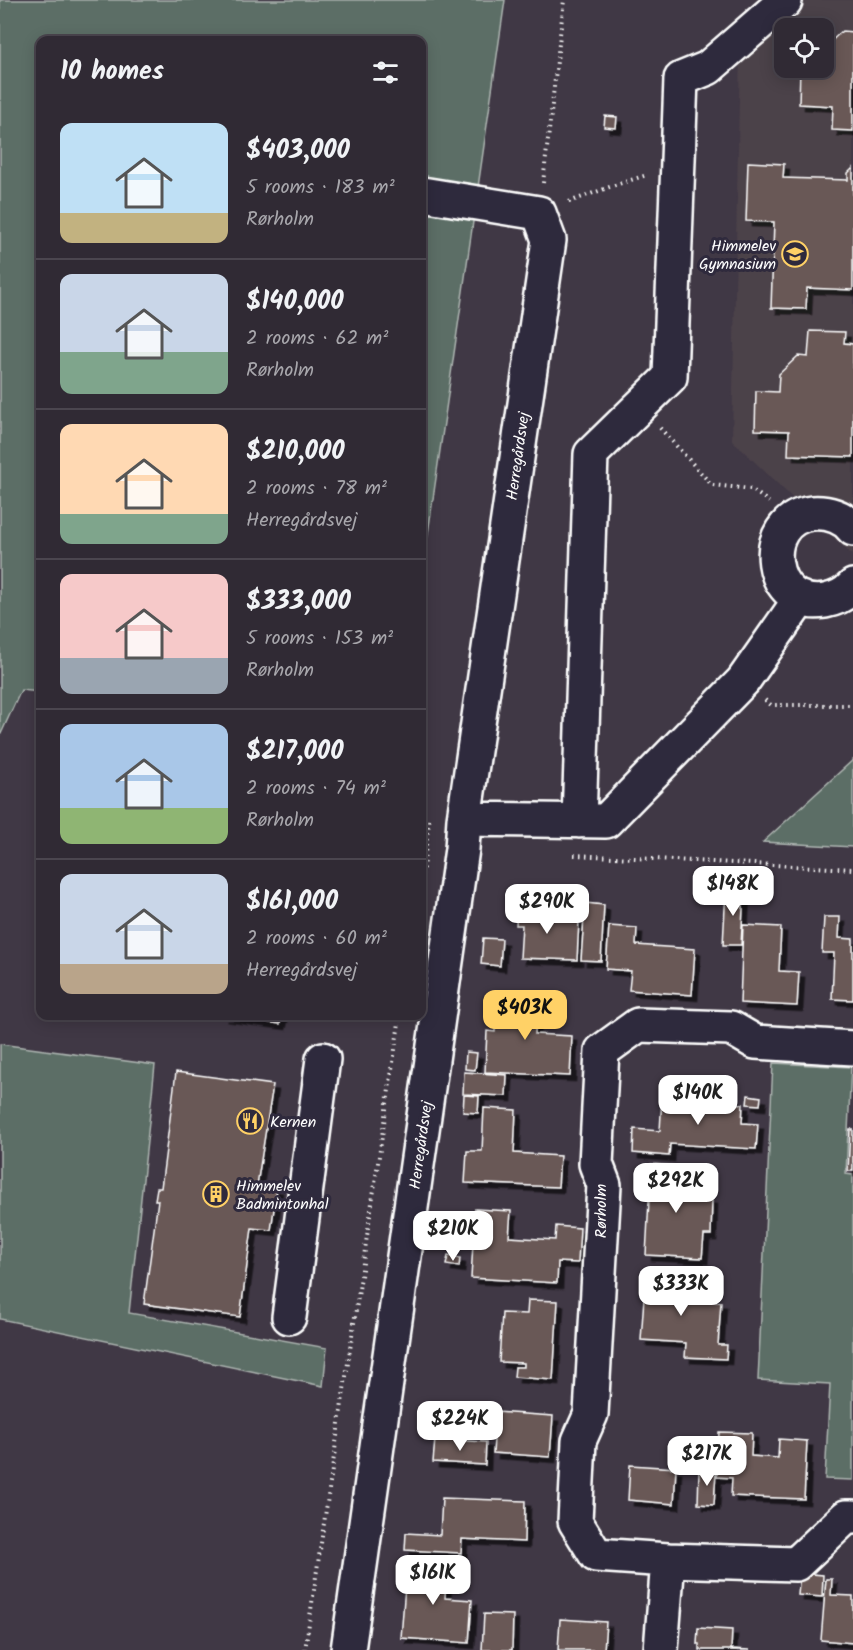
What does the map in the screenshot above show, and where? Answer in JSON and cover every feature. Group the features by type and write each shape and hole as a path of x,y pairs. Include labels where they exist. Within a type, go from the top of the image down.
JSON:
{"street":[{"path":"579,821 591,454 670,376 681,79 708,68 785,1"},
{"path":"426,195 539,213"},
{"name":"Herregårdsvej","path":"348,1650 462,849 464,819 549,240 539,213"},
{"path":"853,529 850,524 837,516 823,513 808,514 794,520 783,529 774,557 783,585 794,595 808,601 823,602 837,598 853,586"},
{"path":"464,819 606,822 743,681 801,598"},
{"name":"Rørholm","path":"853,1048 755,1042 731,1028 638,1025 602,1051 596,1164 604,1185 592,1402 591,1414 579,1441 574,1521 596,1555 796,1564 846,1517 853,1517"},
{"path":"289,1317 323,1059"},
{"path":"661,1650 668,1560"}],"path":[{"path":"564,0 539,213 615,185 678,166"},
{"path":"640,406 712,485 751,489 794,520"},
{"path":"743,681 771,705 853,705"},
{"path":"569,854 853,869"},
{"path":"305,1650 399,1020"}],"shaded area":[{"name":"Himmelev Gymnasium","path":"796,0 853,0 853,556 732,440 740,51 774,20 774,78 834,78 834,18 776,18"}],"green space":[{"path":"0,0 505,0 426,547 426,36 36,36 36,692 21,690 0,736"},
{"path":"853,760 853,847 763,842"},
{"path":"0,1044 155,1065 129,1313 327,1348 323,1386 0,1319"},
{"path":"773,1063 851,1067 846,1174 853,1175 853,1480 825,1479 830,1384 758,1380"}],"building":[{"path":"842,31 853,32 853,131 832,130 833,106 799,104 800,78 834,78 834,39"},
{"path":"605,116 617,117 616,128 604,127"},
{"path":"748,162 784,164 783,178 848,180 848,173 853,168 853,290 807,288 806,309 771,308 774,222 746,221"},
{"path":"810,331 845,332 844,343 853,344 853,457 788,455 789,431 755,430 756,391 778,392 779,374 798,356 808,357"},
{"path":"726,889 744,890 741,945 723,945"},
{"path":"585,903 604,905 601,961 581,960"},
{"path":"517,905 546,906 545,919 579,920 577,960 520,958 522,925 516,925"},
{"path":"824,917 840,917 839,938 853,939 853,1000 832,999 834,953 822,953"},
{"path":"743,925 781,927 779,971 799,972 797,1006 740,1003"},
{"path":"609,926 637,928 636,945 695,949 692,995 629,990 631,971 606,969"},
{"path":"483,938 502,939 500,966 481,964"},
{"path":"501,991 533,993 532,1006 536,1006 535,1034 572,1036 570,1076 485,1072 487,1031 495,1032 496,1004 501,1004"},
{"path":"251,1020 281,1020 280,1024"},
{"path":"466,1052 477,1053 475,1070 465,1069"},
{"name":"Himmelev Badmintonhal","path":"176,1072 273,1085 257,1185 277,1188 271,1230 252,1228 240,1317 144,1304 158,1200 155,1200 157,1188 161,1188"},
{"path":"464,1072 507,1075 506,1096 463,1094"},
{"path":"699,1093 730,1095 730,1103 743,1104 742,1123 758,1124 756,1149 670,1144 669,1156 633,1153 634,1129 660,1131 662,1097 698,1099"},
{"path":"464,1095 479,1096 478,1113 463,1112"},
{"path":"748,1095 761,1097 760,1105 747,1104"},
{"path":"484,1108 516,1110 514,1153 560,1156 558,1187 465,1183 467,1151 482,1151"},
{"path":"850,1129 853,1129 853,1171 848,1171"},
{"path":"651,1164 692,1167 690,1198 712,1199 711,1235 704,1235 702,1258 646,1255"},
{"path":"475,1209 511,1211 509,1237 555,1240 556,1226 580,1228 578,1263 558,1262 557,1283 471,1278"},
{"path":"448,1256 460,1258 459,1267 446,1265"},
{"path":"649,1272 691,1275 689,1300 721,1302 718,1345 727,1345 726,1359 685,1357 686,1343 641,1340 644,1298 648,1299"},
{"path":"528,1300 558,1301 553,1380 514,1377 515,1367 524,1367 524,1363 499,1362 502,1313 527,1314"},
{"path":"496,1412 553,1416 550,1457 493,1453"},
{"path":"719,1432 752,1433 751,1456 778,1458 779,1439 807,1441 804,1499 731,1496 732,1478 717,1477"},
{"path":"435,1439 486,1442 485,1465 433,1462"},
{"path":"630,1465 676,1468 674,1504 628,1500"},
{"path":"699,1470 716,1471 714,1505 698,1504"},
{"path":"442,1498 525,1501 524,1542 462,1539 461,1553 405,1550 406,1533 440,1535"},
{"path":"407,1559 447,1562 445,1598 472,1600 469,1643 401,1638"},
{"path":"800,1573 823,1575 822,1597 798,1595"},
{"path":"826,1579 832,1579 831,1595 853,1596 853,1643 821,1640"},
{"path":"484,1614 513,1615 512,1650 482,1650"},
{"path":"560,1619 606,1622 604,1650 558,1650"},
{"path":"698,1628 732,1630 731,1649 750,1650 699,1650"}],"place":[{"name":"Himmelev Gymnasium","path":"795,254"},
{"name":"Kernen","path":"250,1121"},
{"name":"Himmelev Badmintonhal","path":"216,1194"}]}
